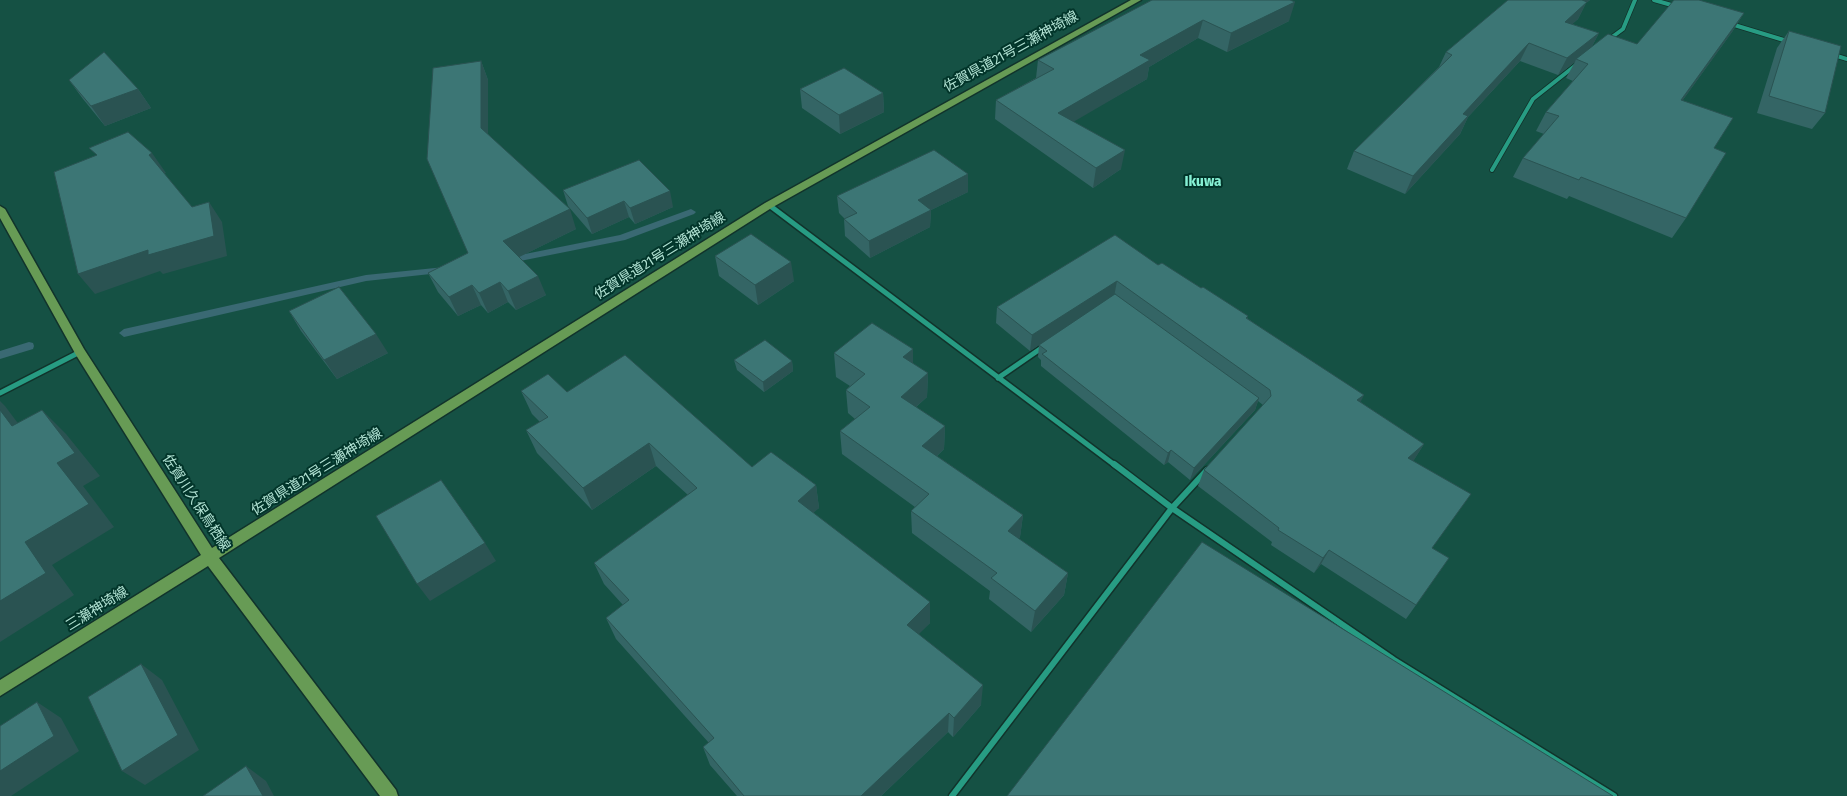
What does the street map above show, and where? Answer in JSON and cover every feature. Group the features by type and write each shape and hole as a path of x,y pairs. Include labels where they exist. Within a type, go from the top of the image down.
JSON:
{"main road":[{"name":"佐賀県道21号三瀬神埼線","path":"210,557 769,205 1137,0"},
{"name":"佐賀川久保鳥栖線","path":"0,209 80,352 210,557 390,796"},
{"name":"三瀬神埼線","path":"0,689 210,557"}],"street":[{"path":"1600,46 1623,29 1635,0"},
{"path":"1654,0 1682,8"},
{"path":"1728,22 1792,42"},
{"path":"1829,54 1847,59"},
{"path":"1492,170 1532,99 1578,64"},
{"path":"769,205 1172,508 1394,660 1614,796"},
{"path":"998,378 1047,345"},
{"path":"0,393 80,352"},
{"path":"952,796 1172,508 1210,465"}],"building":[{"path":"1152,0 1290,0 1295,2 1231,33 1203,20 1140,55 1150,60 1058,113 1125,150 1096,168 996,100 1054,69 1038,60"},
{"path":"1508,0 1582,0 1587,2 1565,22 1599,33 1567,58 1529,43 1463,114 1468,116 1413,176 1354,151 1452,55 1446,52"},
{"path":"1674,0 1699,0 1744,13 1681,100 1733,118 1714,148 1726,153 1686,218 1581,177 1579,180 1523,158 1559,116 1546,112 1588,64 1576,59 1608,34 1637,44"},
{"path":"1789,31 1841,46 1825,113 1769,96"},
{"path":"104,52 138,89 91,106 69,80"},
{"path":"481,61 481,128 570,209 503,241 538,276 508,291 500,282 479,293 472,285 449,297 428,273 468,253 427,159 433,68"},
{"path":"844,68 883,93 839,115 800,89"},
{"path":"128,132 152,153 149,155 192,207 209,202 214,236 148,255 148,250 78,274 54,172 97,155 89,148"},
{"path":"934,150 968,174 918,200 931,210 869,241 844,219 857,213 837,196"},
{"path":"639,160 670,191 630,208 624,201 587,218 563,190"},
{"path":"751,234 791,262 755,285 715,256"},
{"path":"1115,235 1158,265 1162,263 1201,288 1203,287 1248,316 1246,318 1364,395 1357,400 1424,444 1408,458 1471,494 1432,548 1449,558 1416,605 1329,550 1323,558 1278,530 1279,528 1204,470 1271,396 1270,390 1117,281 1032,335 997,307"},
{"path":"339,287 376,334 324,360 289,311"},
{"path":"1115,294 1259,398 1194,468 1171,450 1168,453 1042,354 1047,351 1039,345"},
{"path":"872,323 913,349 903,357 928,373 901,397 945,426 922,446 1023,515 1008,531 1068,573 1035,611 991,578 997,573 911,511 929,494 840,431 870,407 846,390 865,374 834,353"},
{"path":"765,340 792,361 763,382 734,360"},
{"path":"625,355 752,467 771,452 816,485 798,501 930,602 907,625 983,685 954,718 949,713 861,796 744,796 703,747 714,738 606,618 629,600 594,563 697,488 649,443 583,488 526,430 548,417 521,391 548,374 567,392"},
{"path":"0,410 12,426 42,410 75,453 57,463 89,504 25,542 46,573 0,601"},
{"path":"441,480 485,543 417,584 376,516"},
{"path":"1202,542 1613,796 1007,796"},
{"path":"141,664 178,735 122,771 88,697"},
{"path":"37,702 54,736 0,771 0,726"},
{"path":"246,766 263,796 203,796"}],"waterway":[{"path":"505,261 622,238 691,212"},
{"path":"124,333 366,278 445,270"},
{"path":"0,355 29,346"}],"district":[{"name":"Ikuwa","path":"1203,182"}]}
